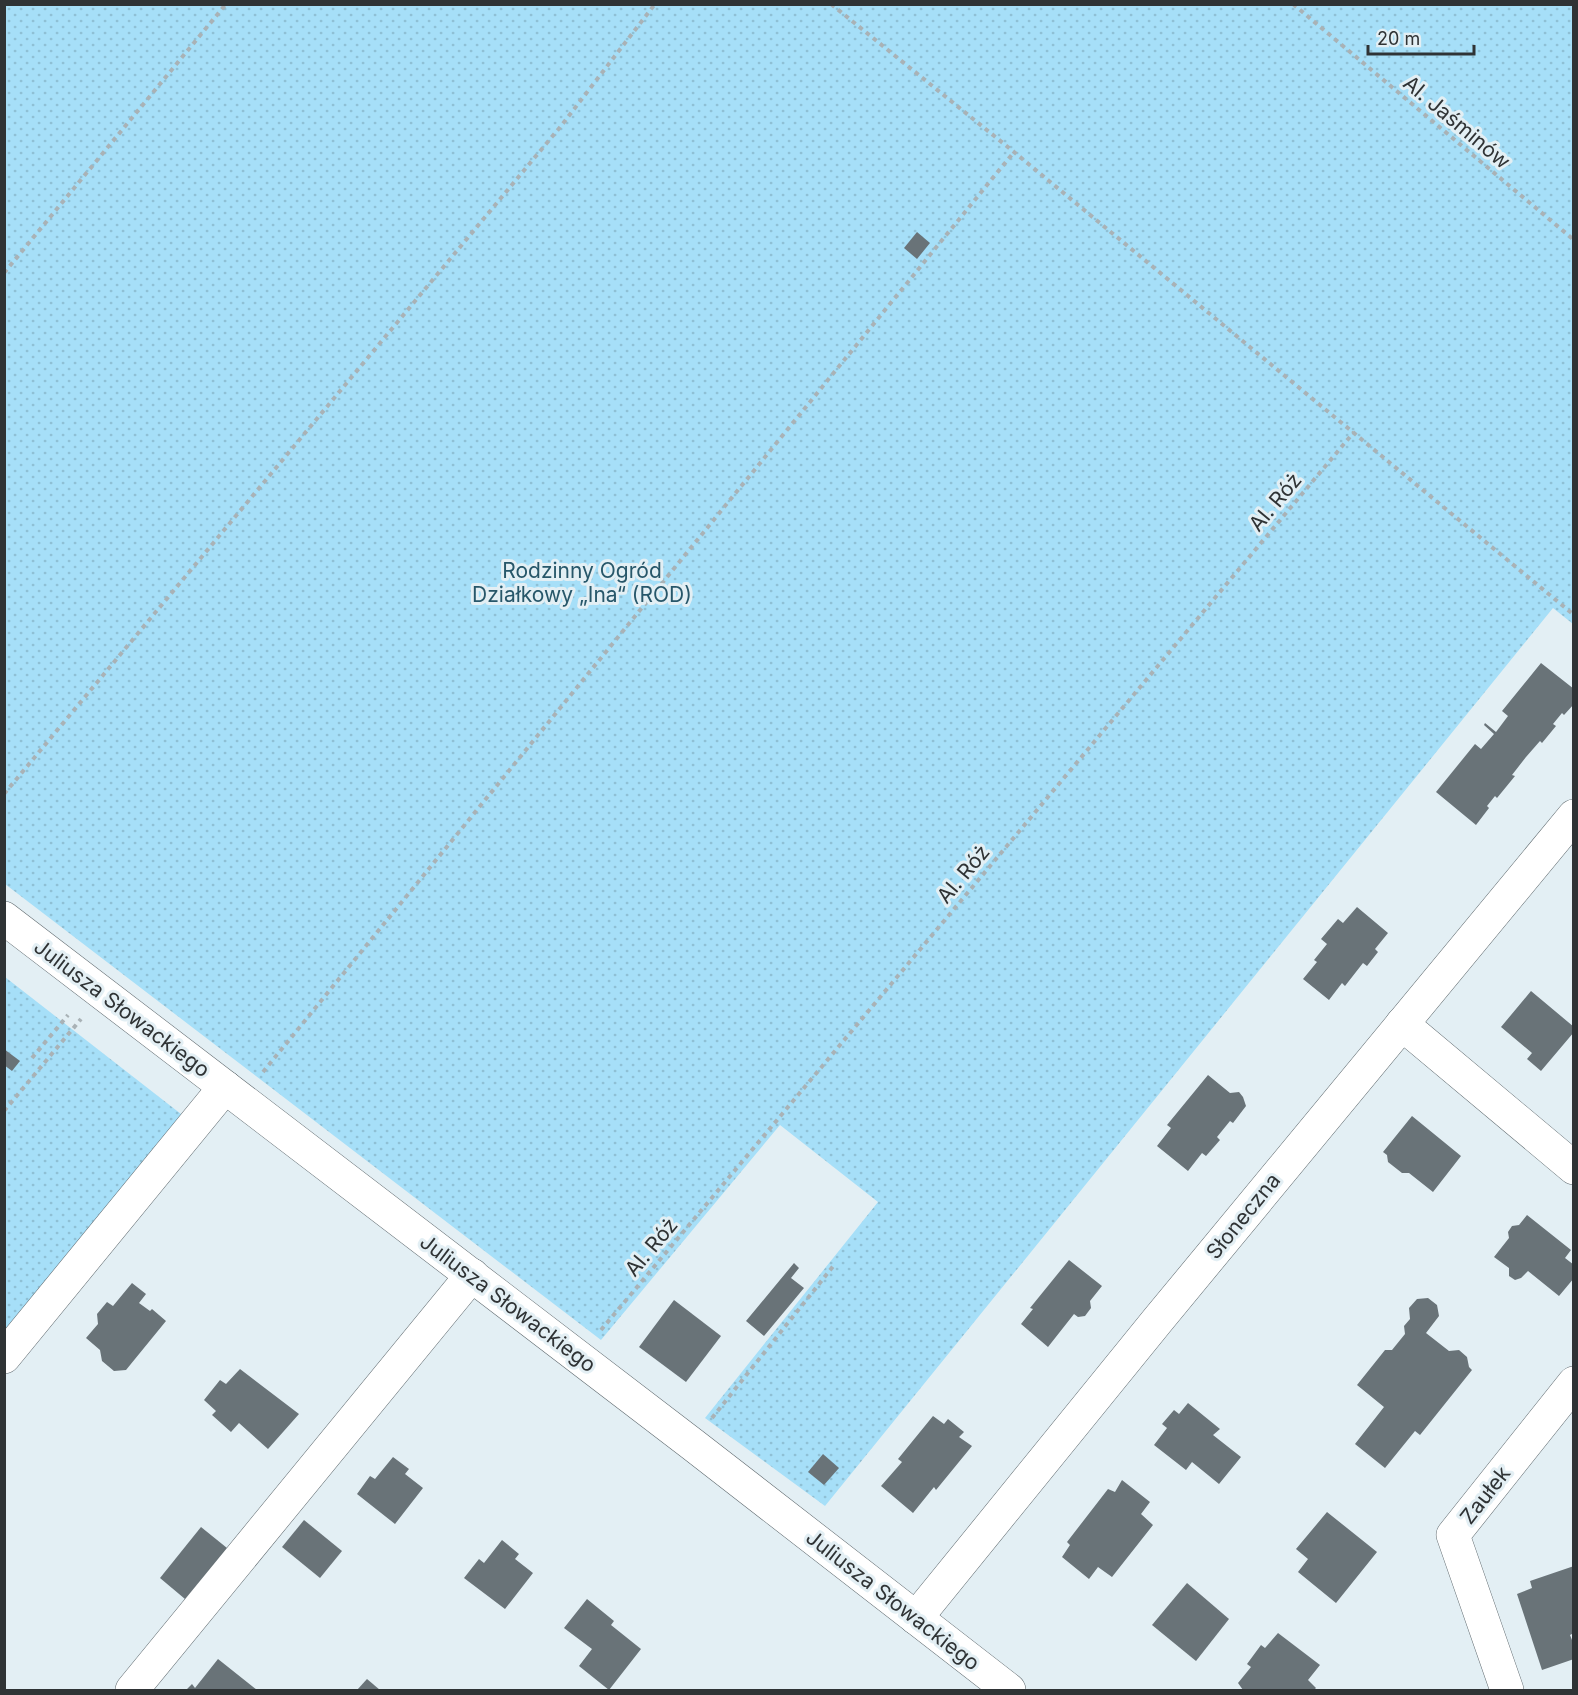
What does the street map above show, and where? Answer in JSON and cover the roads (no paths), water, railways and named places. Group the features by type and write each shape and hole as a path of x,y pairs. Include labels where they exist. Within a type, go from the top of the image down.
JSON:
{"street":[{"name":"Słoneczna","path":"916,1618 1574,816"},
{"name":"Juliusza Słowackiego","path":"4,918 692,1443 1009,1690"},
{"path":"1402,1024 1574,1168"},
{"path":"4,1357 225,1087"},
{"path":"132,1690 472,1275"},
{"name":"Zaułek","path":"1507,1690 1453,1535 1574,1383"}],"park label":[{"name":"Rodzinny Ogród Działkowy „Ina“ (ROD)","path":"582,582"}]}
